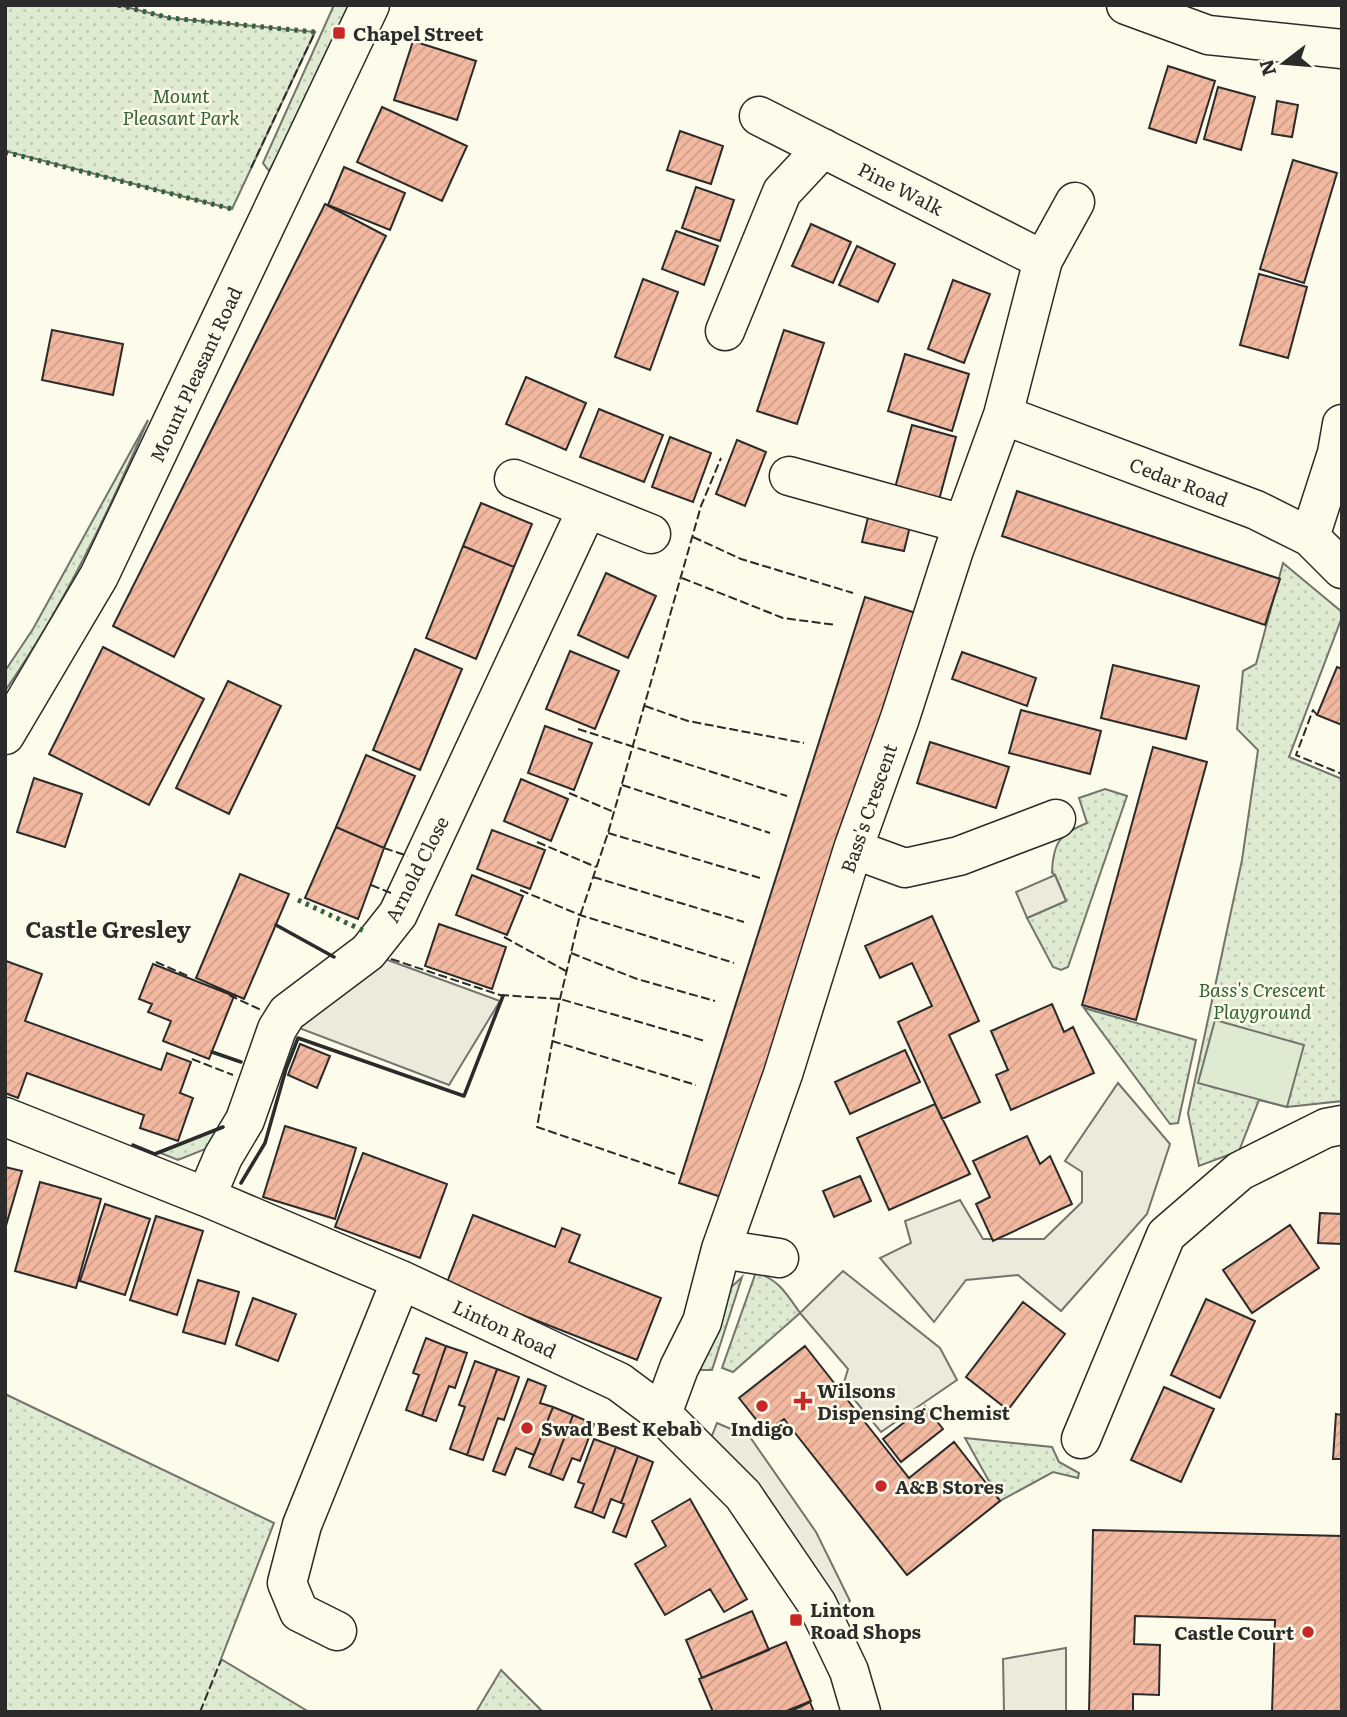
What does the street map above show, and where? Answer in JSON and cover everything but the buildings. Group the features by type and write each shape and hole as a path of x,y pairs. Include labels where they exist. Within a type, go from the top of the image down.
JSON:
{"street":[{"name":"Mount Pleasant Road","path":"5,735 99,576 370,5"},
{"path":"1126,5 1208,35 1342,49"},
{"name":"Pine Walk","path":"759,116 1043,260"},
{"path":"725,331 782,192 822,148"},
{"name":"Bass's Crescent","path":"662,1415 679,1368 702,1322 721,1250 791,1051 853,849 900,718 963,524 1003,415 1043,260 1075,202"},
{"name":"Cedar Road","path":"1003,415 1256,510 1310,537 1342,569"},
{"path":"1310,537 1337,453 1342,424"},
{"path":"789,476 963,524"},
{"path":"514,479 651,534"},
{"name":"Arnold Close","path":"206,1196 223,1157 245,1120 277,1029 287,1013 360,975 368,952 398,914 587,509"},
{"path":"853,849 905,869 959,856 1056,819"},
{"name":"Linton Road","path":"5,1117 206,1196 401,1280 619,1382 662,1415 743,1495 817,1604 849,1671 861,1712"},
{"path":"1082,1439 1148,1234 1240,1171 1326,1128 1342,1125"},
{"path":"721,1250 779,1258"},
{"path":"337,1631 299,1612 288,1583 302,1525 401,1280"}],"green space":[{"name":"Mount Pleasant Park","path":"5,5 118,5 170,18 315,32 232,209 5,151"},
{"path":"334,5 351,5 304,109 269,171 263,163"},
{"path":"148,420 83,559 46,626 5,691 5,671 33,629"},
{"name":"Bass's Crescent Playground","path":"1283,563 1342,612 1289,757 1342,779 1342,1101 1287,1107 1259,1100 1239,1151 1199,1166 1188,1113 1242,860 1258,750 1237,729 1243,671 1256,664"},
{"path":"1105,789 1127,796 1068,967 1061,970 1053,967 1027,918 1066,901 1052,873 1056,846 1064,835 1087,823 1079,798"},
{"path":"1084,1008 1196,1040 1178,1123 1170,1124"},
{"path":"1215,1020 1304,1045 1287,1107 1198,1083"},
{"path":"227,1126 213,1146 178,1160 158,1152"},
{"path":"756,1272 777,1284 800,1313 733,1372 722,1368"},
{"path":"742,1277 712,1370 700,1370 727,1291"},
{"path":"5,1394 274,1523 221,1659 309,1712 5,1712"},
{"path":"965,1438 1052,1447 1059,1462 1079,1473 1078,1478 1053,1472 1000,1501"},
{"path":"501,1670 543,1712 476,1712"}],"shaded area":[{"path":"1055,875 1066,901 1027,918 1016,892"},
{"path":"385,959 500,1001 449,1085 299,1028"},
{"path":"1118,1083 1170,1144 1147,1214 1061,1311 1018,1275 966,1280 934,1322 880,1258 911,1243 905,1221 960,1200 983,1239 1044,1239 1082,1202 1082,1172 1065,1161"},
{"path":"843,1271 940,1348 957,1380 881,1432 843,1386 848,1369 800,1313"},
{"path":"717,1423 750,1437 816,1532 850,1601 833,1614 711,1438"},
{"path":"1066,1648 1066,1712 1004,1712 1003,1659"}],"hedge":[{"path":"118,5 170,18 315,32"},
{"path":"5,152 232,209"},
{"path":"298,900 366,932"}],"fence":[{"path":"251,168 315,32"},
{"path":"675,1174 537,1127 560,999 579,919 608,833 701,506 721,458"},
{"path":"693,537 741,559 853,593"},
{"path":"682,578 783,618 836,625"},
{"path":"645,706 688,721 804,743"},
{"path":"1317,715 1313,710 1296,755 1342,774"},
{"path":"578,729 787,796"},
{"path":"622,785 770,833"},
{"path":"569,793 614,812"},
{"path":"608,833 760,878"},
{"path":"537,842 596,867"},
{"path":"384,848 408,856"},
{"path":"593,877 744,922"},
{"path":"371,885 391,893"},
{"path":"520,890 580,915 734,963"},
{"path":"504,937 566,971"},
{"path":"571,953 637,979 715,1001"},
{"path":"391,959 503,996"},
{"path":"156,962 188,976"},
{"path":"229,995 261,1010"},
{"path":"500,995 560,999 705,1041"},
{"path":"552,1041 696,1085"},
{"path":"192,1059 233,1075"},
{"path":"200,1712 221,1660"}],"wall":[{"path":"276,925 334,957"},
{"path":"241,1183 265,1143 286,1069 298,1038 464,1096 503,996"},
{"path":"212,1052 241,1062"},
{"path":"133,1145 155,1154 223,1127"}],"place":[{"name":"Chapel Street","path":"339,33"},
{"name":"Wilsons Dispensing Chemist","path":"803,1401"},
{"name":"Indigo","path":"762,1406"},
{"name":"Swad Best Kebab","path":"527,1428"},
{"name":"A&B Stores","path":"881,1486"},
{"name":"Linton Road Shops","path":"796,1620"},
{"name":"Castle Court","path":"1308,1632"}],"district":[{"name":"Castle Gresley","path":"108,928"}]}
